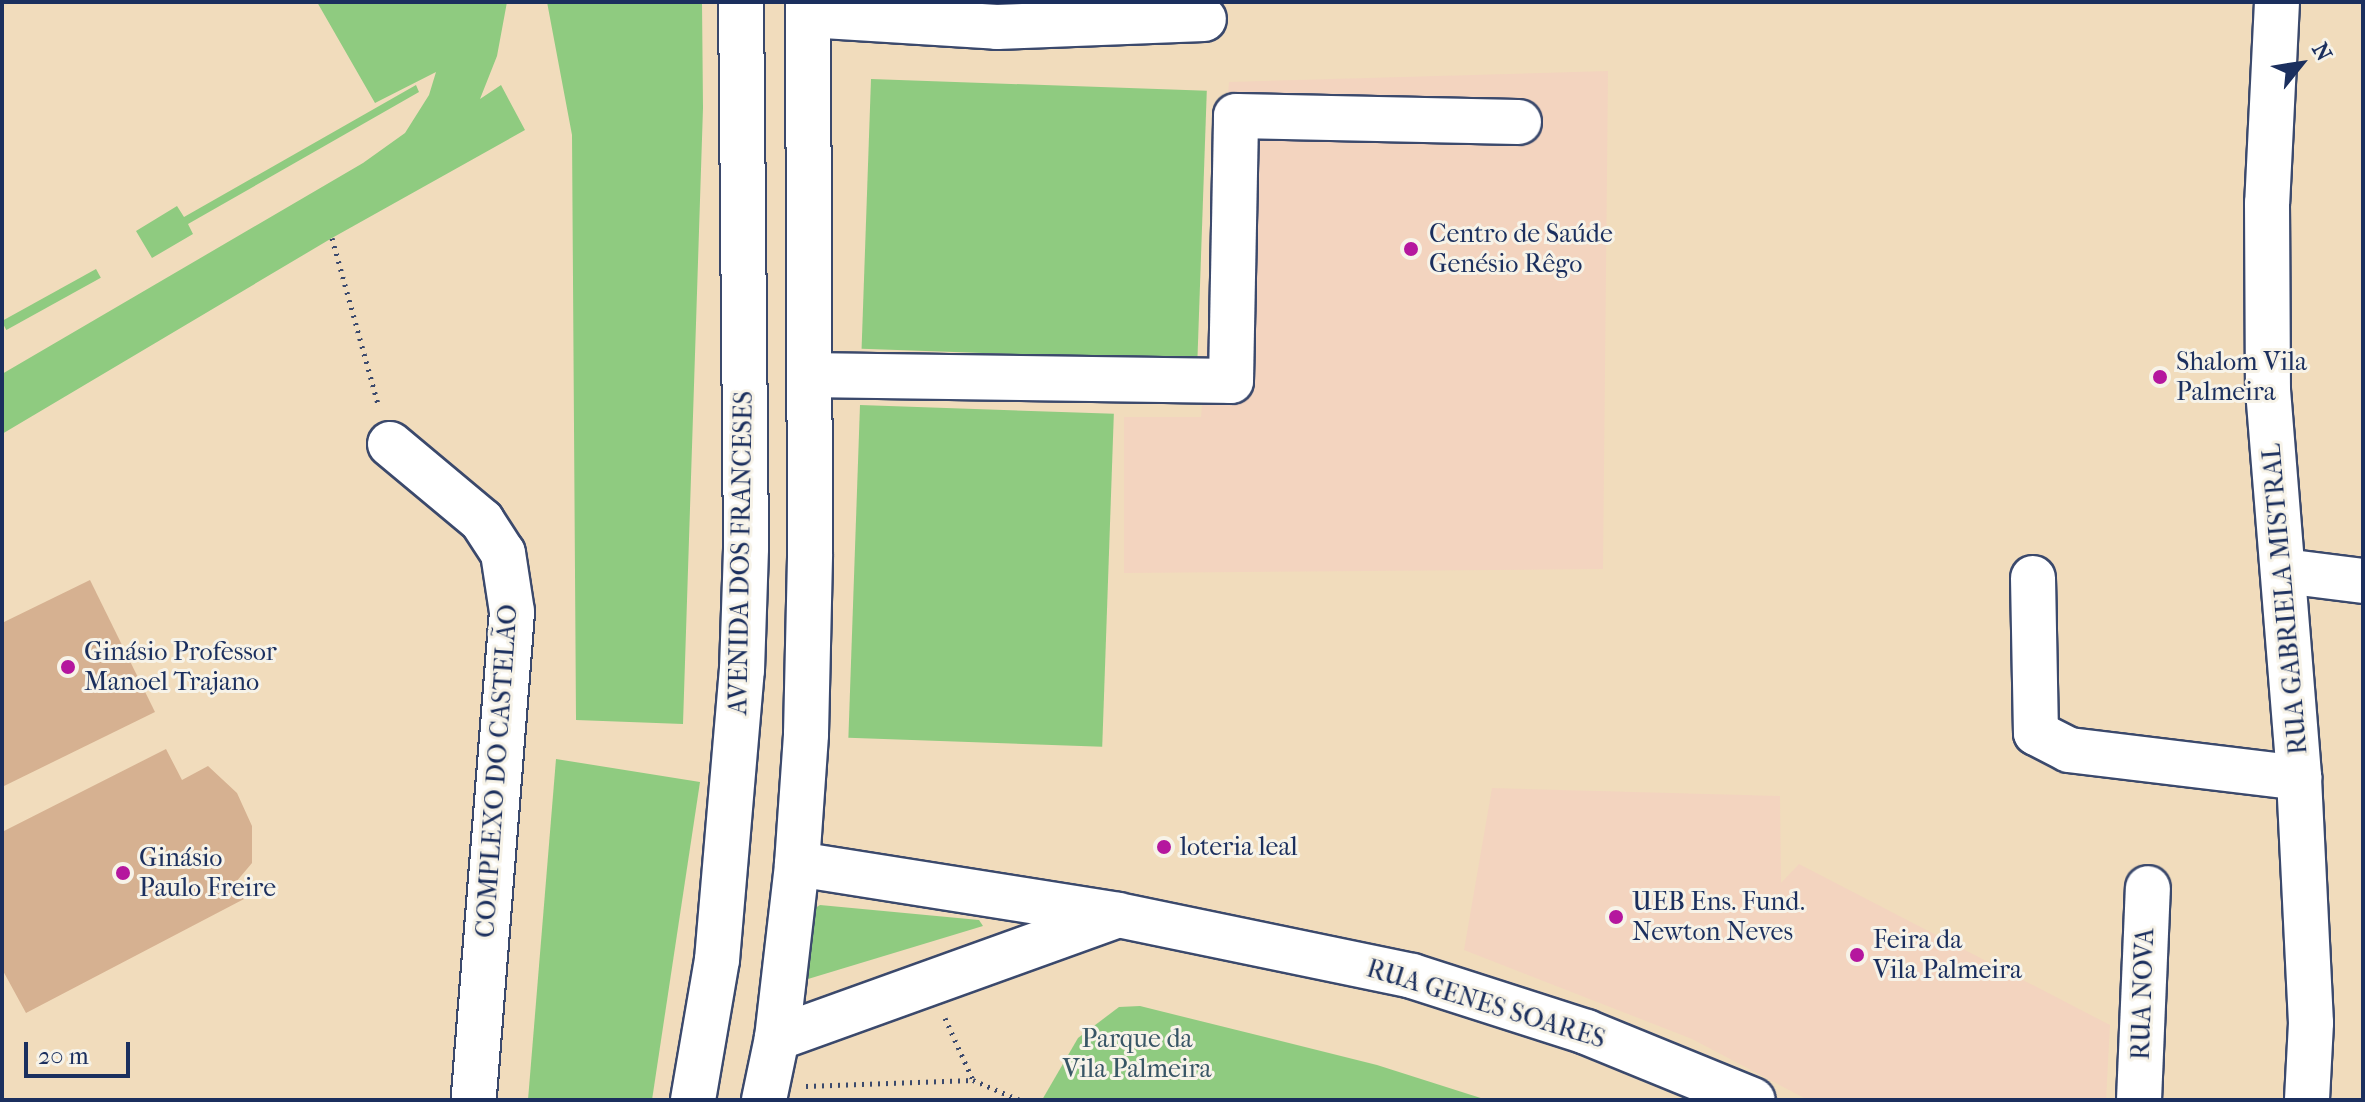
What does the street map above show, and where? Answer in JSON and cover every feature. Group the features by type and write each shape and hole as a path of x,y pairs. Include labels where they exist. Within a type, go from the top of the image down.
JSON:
{"street":[{"name":"AVENIDA DOS FRANCESES","path":"693,1100 720,932 742,670 746,532 741,2"},
{"name":"RUA GABRIELA MISTRAL","path":"2277,2 2267,203 2268,375 2299,778 2311,1023 2307,1100"},
{"path":"766,1094 777,1038 797,864 806,734 810,375 808,9 878,11 997,27 1204,19"},
{"path":"810,375 1231,381 1236,116 1519,122"},
{"name":"COMPLEXO DO CASTELÃO","path":"390,444 482,521 503,553 512,612 474,1100"},
{"path":"2284,571 2363,581"},
{"path":"2033,578 2036,733 2069,750 2299,778"},
{"name":"RUA GENES SOARES","path":"797,864 1118,915 1412,976 1586,1032 1753,1100"},
{"name":"RUA NOVA","path":"2139,1100 2148,888"},
{"path":"777,1038 1118,915"}],"path":[{"path":"332,238 390,444"},
{"path":"931,985 973,1080"},
{"path":"766,1094 973,1080 1020,1100"}],"shaded area":[{"name":"Centro de Saúde Genésio Rêgo","path":"1608,71 1603,569 1124,573 1124,417 1201,417 1229,82"},
{"path":"1492,788 1780,796 1781,883 1799,864 2110,1025 2106,1100 1808,1100 1692,1039 1464,950"}],"green space":[{"path":"317,2 507,2 497,56 480,99 501,85 525,130 332,238 2,434 2,374 363,163 405,133 429,95 436,72 375,103"},
{"path":"547,2 702,2 703,108 683,724 576,720 572,135"},
{"path":"871,79 1207,91 1197,361 862,349"},
{"path":"416,85 419,92 188,224 193,234 152,258 136,231 177,206 184,217"},
{"path":"96,269 101,278 6,330 2,321"},
{"path":"860,405 1114,414 1102,747 848,738"},
{"path":"556,759 700,782 652,1100 528,1100"},
{"path":"820,905 979,920 983,926 808,979 805,977 812,910"},
{"name":"Parque da Vila Palmeira","path":"1140,1006 1377,1065 1487,1100 1042,1100 1078,1038 1119,1007"}],"building":[{"name":"Ginásio Professor Manoel Trajano","path":"90,580 155,712 2,787 2,623"},
{"name":"Ginásio Paulo Freire","path":"166,749 182,780 208,766 237,793 252,826 252,863 236,882 244,899 26,1013 2,969 2,832"}],"place":[{"name":"Centro de Saúde Genésio Rêgo","path":"1411,249"},
{"name":"Shalom Vila Palmeira","path":"2160,377"},
{"name":"Ginásio Professor Manoel Trajano","path":"68,667"},
{"name":"loteria leal","path":"1164,847"},
{"name":"Ginásio Paulo Freire","path":"123,873"},
{"name":"UEB Ens. Fund. Newton Neves","path":"1616,917"},
{"name":"Feira da Vila Palmeira","path":"1857,955"}]}
